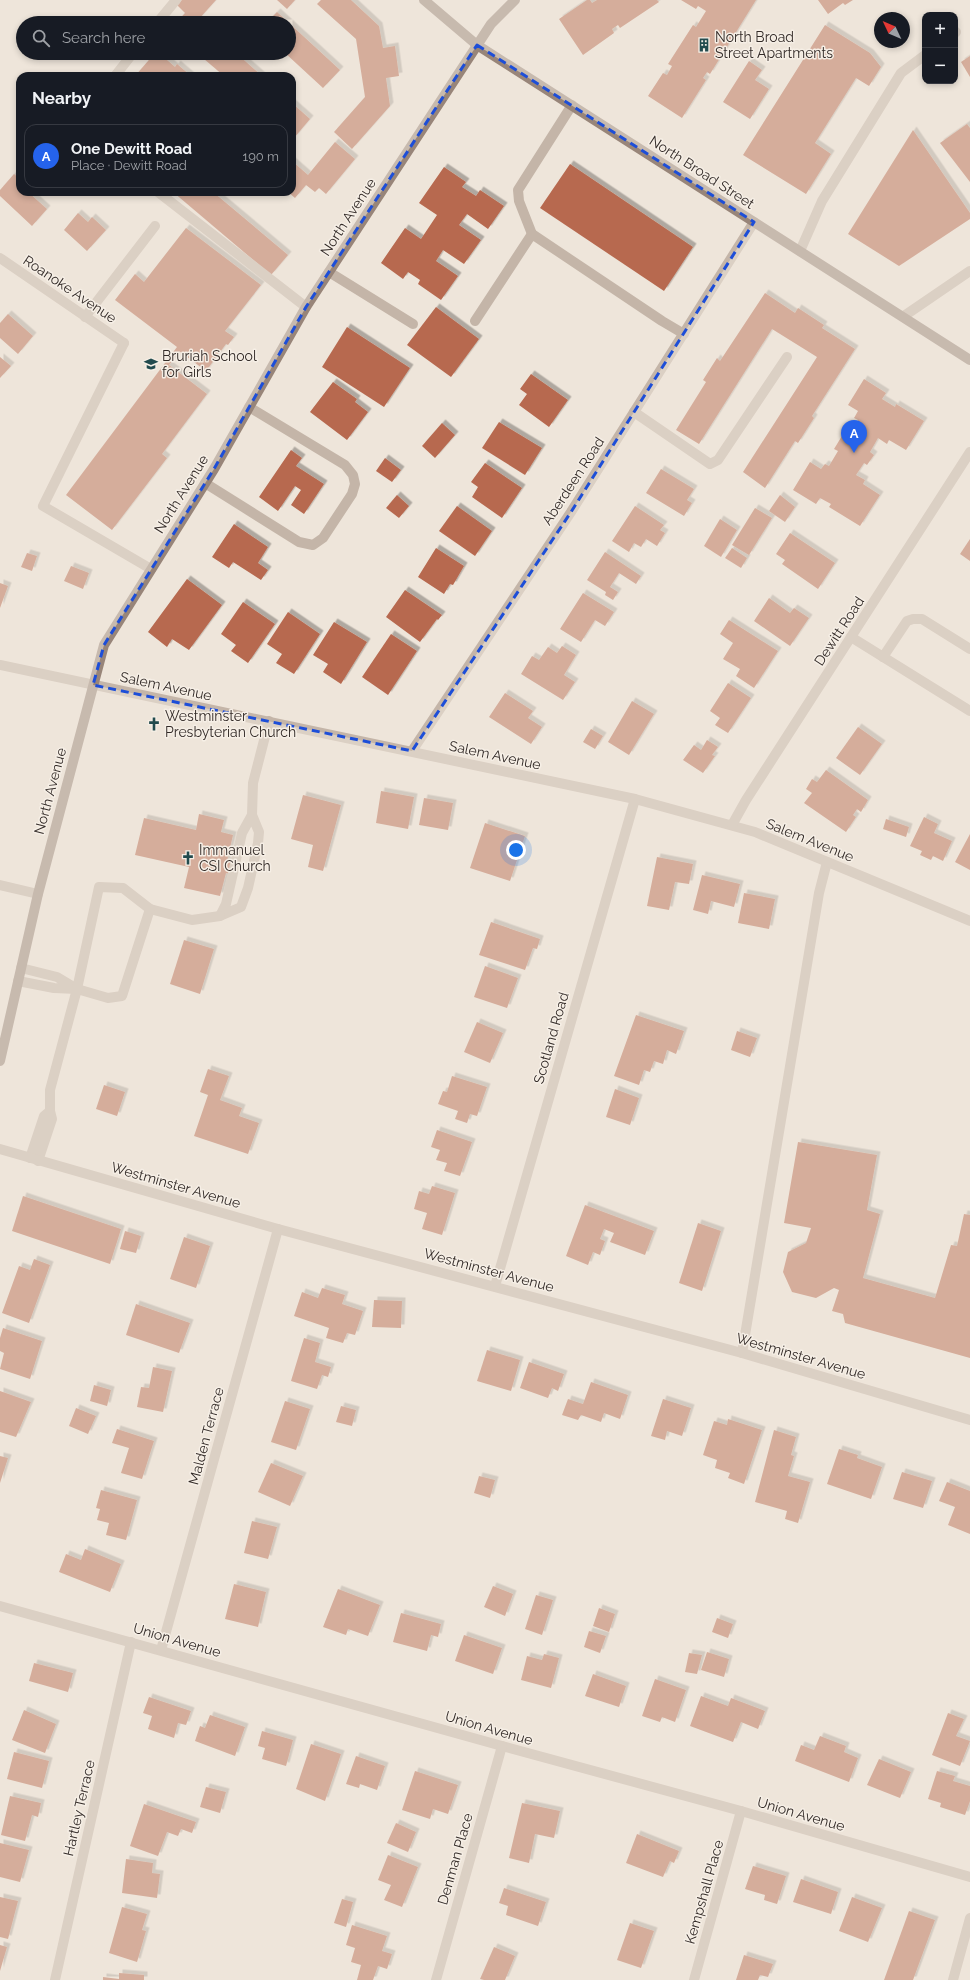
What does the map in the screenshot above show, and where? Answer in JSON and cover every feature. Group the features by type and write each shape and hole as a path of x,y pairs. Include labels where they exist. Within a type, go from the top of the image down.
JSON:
{"main road":[{"name":"North Broad Street","path":"424,0 477,45 904,316 970,360"},
{"name":"North Avenue","path":"0,1061 38,894 104,644 205,483 306,307 491,24 516,0"}],"street":[{"path":"163,16 176,0"},
{"path":"800,251 822,201 901,73 922,57"},
{"path":"117,72 127,60"},
{"path":"572,106 518,190 519,201 532,234 662,321 684,334"},
{"path":"163,196 306,307"},
{"name":"Aberdeen Road","path":"412,751 571,512 754,222"},
{"path":"85,317 155,226"},
{"path":"475,321 532,234"},
{"name":"Roanoke Avenue","path":"0,258 124,343 43,506 151,569"},
{"path":"904,316 970,271"},
{"path":"329,272 413,324"},
{"path":"634,412 710,464 718,460 787,357"},
{"path":"205,483 299,542 313,545 323,538 352,494 355,484 353,475 345,464 249,407"},
{"name":"Dewitt Road","path":"732,825 746,800 970,452"},
{"path":"883,657 907,621 913,619 922,620 970,649"},
{"path":"852,637 970,711"},
{"name":"Salem Avenue","path":"0,665 635,799 754,832 970,921"},
{"path":"34,1159 52,1119 50,1111 50,1090 77,989 99,887 123,888 150,909 192,920 220,916 241,906 248,888 259,832 252,815 253,783 269,721"},
{"name":"Scotland Road","path":"495,1286 635,799"},
{"path":"220,916 226,904 242,833 252,815"},
{"path":"742,1353 819,893 827,862"},
{"path":"0,885 38,894"},
{"path":"18,981 54,988 77,989 108,998 122,996 150,909"},
{"path":"21,968 57,977 77,989"},
{"name":"Westminster Avenue","path":"0,1149 278,1229 742,1353 970,1420"},
{"name":"Malden Terrace","path":"161,1650 278,1229"},
{"name":"Union Avenue","path":"0,1606 741,1811 970,1877"},
{"name":"Hartley Terrace","path":"54,1980 130,1642"},
{"name":"Denman Place","path":"436,1980 502,1746"},
{"name":"Kempshall Place","path":"694,1980 741,1811"},
{"path":"953,1980 970,1918"}],"highlighted area":[{"path":"477,45 754,222 571,512 412,751 93,685 104,645 214,469 306,307"}],"building":[{"path":"182,0 216,0 202,16 182,16 185,13 177,5"},
{"path":"277,0 295,0 287,9"},
{"path":"321,0 351,0 379,26 383,48 395,46 399,76 386,78 390,106 352,149 334,132 365,97 356,39 317,4"},
{"path":"587,0 590,0 592,3 597,0 657,0 659,2 620,28 618,25 612,29 614,33 583,55 559,19"},
{"name":"North Broad Street Apartments","path":"681,0 756,0 710,74 707,72 703,78 706,80 682,118 648,96 663,73 667,75 672,66 668,64 693,25 696,27 706,11 698,6 696,9"},
{"path":"818,0 853,0 845,5 843,3 828,14"},
{"path":"277,12 281,16 273,16"},
{"path":"825,25 870,53 881,67 869,86 856,78 815,143 831,154 806,194 743,155"},
{"path":"296,29 340,70 323,88 293,60 296,60"},
{"path":"970,56 970,77 961,62"},
{"path":"149,60 167,60 175,67 177,64 186,72 138,72"},
{"path":"205,60 244,60 257,72 219,72"},
{"path":"749,61 762,70 755,80 769,89 750,119 723,102"},
{"path":"296,107 310,119 296,136"},
{"path":"967,124 970,128 970,182 940,143"},
{"path":"913,130 970,213 970,219 899,266 848,234"},
{"path":"335,142 355,159 326,194 319,188 315,192 306,185 295,198 293,196 296,196 296,164 308,175"},
{"path":"570,164 693,247 664,291 540,208"},
{"path":"444,167 466,182 462,187 476,196 480,190 504,206 488,229 467,214 459,225 481,240 464,264 443,250 436,261 458,276 441,300 418,284 420,280 408,272 403,279 381,263 405,228 421,239 437,215 419,203"},
{"path":"14,174 16,176 16,196 32,196 47,209 32,226 0,196 0,190"},
{"path":"178,196 218,196 288,255 271,275"},
{"path":"78,213 88,222 92,217 106,230 87,251 64,230"},
{"path":"186,228 261,285 225,331 234,337 228,345 226,344 206,371 179,351 169,365 207,394 162,454 167,458 112,530 66,495 177,347 115,300 135,274 144,282"},
{"path":"765,293 795,313 798,308 824,325 822,328 855,349 812,416 814,418 798,443 795,441 765,488 743,472 817,357 772,329 699,444 676,430 706,382 703,380 717,358 720,361"},
{"path":"436,307 479,339 451,377 407,345"},
{"path":"8,314 33,336 18,354 0,338 0,323"},
{"path":"347,327 410,368 384,407 322,367"},
{"path":"0,357 11,366 0,378"},
{"path":"531,374 568,400 549,427 519,405 527,394 520,389"},
{"path":"864,379 886,393 882,399 895,407 896,404 924,421 906,450 889,440 887,444 878,438 870,452 874,455 867,465 864,463 856,475 865,480 863,484 880,495 860,526 829,507 831,504 820,498 816,504 793,490 810,462 821,469 825,464 829,466 838,451 834,449 845,431 849,434 858,420 854,418 858,411 848,405"},
{"path":"333,382 357,399 355,402 368,412 347,440 310,412"},
{"path":"499,422 542,448 525,475 482,448"},
{"path":"442,423 455,435 435,458 422,446"},
{"path":"291,450 302,458 296,466 324,484 304,514 291,505 301,490 295,486 278,511 259,497"},
{"path":"385,458 401,470 392,482 376,471"},
{"path":"485,463 522,488 502,518 472,497 478,487 471,482"},
{"path":"661,469 694,489 687,500 692,503 684,516 646,493"},
{"path":"397,495 409,506 399,518 386,508"},
{"path":"780,495 795,507 785,522 769,511"},
{"path":"457,506 492,531 475,556 439,531"},
{"path":"635,506 664,525 660,530 665,533 657,546 646,539 641,547 634,543 629,552 612,541"},
{"path":"755,508 772,518 749,555 732,545"},
{"path":"720,519 737,530 721,557 704,546"},
{"path":"234,524 268,547 258,563 268,570 261,580 233,562 229,568 212,557"},
{"path":"790,533 835,563 818,589 782,564 785,560 776,554"},
{"path":"970,539 970,561 960,554"},
{"path":"436,548 464,566 453,585 450,584 444,594 418,577"},
{"path":"732,548 747,558 741,568 725,558"},
{"path":"605,552 641,576 636,584 619,573 610,587 618,592 613,600 605,595 606,592 587,580"},
{"path":"27,553 37,556 32,571 21,567"},
{"path":"71,566 89,573 83,589 64,581"},
{"path":"187,579 222,605 189,650 172,639 167,647 148,632"},
{"path":"0,583 8,586 0,608"},
{"path":"405,590 442,615 438,620 437,619 420,642 386,617"},
{"path":"583,593 614,612 605,626 595,620 581,642 560,629"},
{"path":"769,598 790,613 794,608 809,618 790,646 754,621"},
{"path":"243,602 275,624 248,663 231,651 236,645 221,634"},
{"path":"288,612 320,634 294,674 276,663 282,654 267,644"},
{"path":"729,620 778,651 754,688 736,676 740,669 723,659 733,643 720,634"},
{"path":"334,622 367,642 341,684 323,672 328,664 313,655"},
{"path":"391,634 417,651 388,695 362,677"},
{"path":"562,646 576,655 564,675 575,682 563,700 521,674 532,656 539,660 548,647 557,653"},
{"path":"728,683 751,698 728,733 715,725 720,718 710,711"},
{"path":"505,693 533,711 528,718 542,727 531,744 489,717"},
{"path":"632,701 654,714 629,755 608,742"},
{"path":"858,727 882,744 860,775 836,758"},
{"path":"591,729 603,736 595,749 583,742"},
{"path":"707,740 718,747 712,755 715,756 703,773 683,760 694,745 701,750"},
{"path":"826,770 868,800 861,812 857,809 853,815 856,817 846,832 804,803 812,793 806,789 812,779 817,782"},
{"path":"381,791 414,797 408,829 376,823"},
{"path":"303,795 341,805 323,871 308,867 313,845 291,839"},
{"path":"424,798 453,803 448,830 419,825"},
{"name":"Immanuel CSI Church","path":"199,814 224,820 221,832 233,835 227,861 233,862 230,874 226,873 220,896 184,888 189,867 135,855 144,818 196,830"},
{"path":"924,817 938,824 934,833 952,841 943,861 933,856 931,860 920,855 922,851 910,846"},
{"path":"886,819 909,827 906,837 883,829"},
{"path":"485,823 525,836 510,881 470,868"},
{"path":"970,834 970,870 955,862"},
{"path":"657,857 693,864 689,884 675,882 669,910 647,906"},
{"path":"702,875 740,884 734,907 711,901 708,914 693,910"},
{"path":"744,893 775,899 769,929 738,923"},
{"path":"491,922 540,939 537,949 533,948 525,970 479,955"},
{"path":"184,940 214,949 200,994 170,984"},
{"path":"485,966 518,978 507,1008 474,997"},
{"path":"636,1015 684,1031 676,1054 667,1050 663,1064 654,1061 650,1072 644,1070 639,1085 614,1076"},
{"path":"477,1022 503,1033 490,1063 464,1052"},
{"path":"737,1031 757,1038 750,1057 731,1050"},
{"path":"208,1069 229,1076 220,1100 242,1108 239,1116 259,1123 248,1154 194,1136 208,1095 200,1092"},
{"path":"452,1076 487,1087 477,1116 470,1114 467,1123 455,1119 458,1111 438,1104 443,1091 447,1092"},
{"path":"104,1085 125,1092 117,1116 96,1109"},
{"path":"615,1089 639,1098 630,1125 606,1117"},
{"path":"437,1130 472,1142 460,1176 444,1171 447,1163 436,1160 440,1150 431,1147"},
{"path":"798,1142 877,1155 867,1210 880,1214 863,1278 935,1298 951,1245 957,1246 964,1214 970,1215 970,1358 845,1323 843,1314 832,1311 839,1290 834,1288 816,1298 792,1292 783,1272 788,1252 806,1243 811,1228 784,1223"},
{"path":"432,1186 455,1193 442,1235 422,1229 427,1213 414,1209 419,1191 429,1194"},
{"path":"23,1196 121,1229 110,1264 12,1231"},
{"path":"585,1205 654,1231 645,1255 610,1242 614,1233 604,1229 600,1239 605,1241 600,1255 593,1252 588,1265 566,1256"},
{"path":"698,1223 721,1231 702,1291 679,1283"},
{"path":"125,1231 141,1236 136,1253 120,1249"},
{"path":"184,1237 210,1246 196,1288 170,1279"},
{"path":"34,1259 50,1265 29,1323 2,1313 19,1266 30,1270"},
{"path":"322,1288 345,1295 342,1304 363,1311 355,1335 347,1333 343,1343 326,1338 329,1328 294,1316 302,1292 318,1298"},
{"path":"374,1300 402,1301 401,1328 372,1327"},
{"path":"136,1304 190,1323 179,1353 126,1335"},
{"path":"3,1328 42,1341 30,1379 0,1369 4,1353 0,1351 0,1338"},
{"path":"304,1338 320,1343 315,1362 331,1367 328,1377 322,1375 317,1389 291,1381"},
{"path":"487,1350 520,1360 511,1391 477,1381"},
{"path":"529,1362 564,1374 558,1391 552,1388 548,1398 520,1388"},
{"path":"153,1367 172,1371 163,1412 137,1407 141,1387 149,1388"},
{"path":"591,1382 628,1395 620,1419 604,1413 601,1422 581,1415 578,1420 562,1415 568,1399 583,1404"},
{"path":"94,1385 111,1390 107,1406 90,1401"},
{"path":"0,1391 31,1402 16,1437 0,1432"},
{"path":"663,1399 691,1408 682,1436 667,1431 665,1440 651,1436"},
{"path":"285,1401 310,1409 296,1450 271,1442"},
{"path":"341,1406 356,1410 352,1426 336,1422"},
{"path":"76,1408 96,1416 88,1434 69,1426"},
{"path":"728,1419 762,1430 744,1484 728,1478 730,1473 715,1468 717,1460 703,1455 714,1421 727,1425"},
{"path":"117,1429 154,1441 142,1479 121,1473 129,1448 112,1443"},
{"path":"774,1430 796,1437 791,1455 794,1456 788,1476 810,1482 798,1523 785,1519 787,1511 755,1502"},
{"path":"839,1449 858,1455 857,1458 882,1467 871,1499 827,1484"},
{"path":"0,1456 8,1458 0,1483"},
{"path":"271,1463 303,1476 290,1506 258,1492"},
{"path":"902,1472 932,1481 923,1508 893,1499"},
{"path":"479,1476 495,1480 490,1498 474,1493"},
{"path":"947,1482 970,1491 970,1534 948,1525 955,1507 939,1501"},
{"path":"101,1490 137,1500 126,1540 106,1535 109,1523 97,1520 100,1509 96,1508"},
{"path":"252,1521 277,1527 268,1559 244,1553"},
{"path":"85,1549 121,1564 110,1592 59,1572 66,1554 81,1560"},
{"path":"234,1584 266,1592 258,1627 225,1619"},
{"path":"493,1586 513,1594 505,1616 484,1607"},
{"path":"338,1589 380,1605 368,1636 348,1629 346,1635 323,1627"},
{"path":"536,1595 553,1600 542,1635 525,1629"},
{"path":"599,1608 615,1614 609,1632 593,1626"},
{"path":"401,1613 441,1624 438,1637 431,1635 427,1651 393,1642"},
{"path":"717,1618 733,1624 728,1638 712,1632"},
{"path":"589,1631 606,1636 600,1653 584,1647"},
{"path":"464,1635 502,1648 493,1674 455,1661"},
{"path":"707,1652 729,1659 724,1677 701,1670"},
{"path":"689,1653 702,1655 697,1674 685,1672"},
{"path":"544,1654 559,1658 551,1688 521,1680 527,1656 542,1660"},
{"path":"34,1663 73,1673 68,1692 29,1681"},
{"path":"593,1674 626,1686 619,1707 585,1696"},
{"path":"655,1679 686,1690 675,1722 662,1717 660,1722 642,1716"},
{"path":"701,1696 728,1706 731,1698 765,1711 758,1729 741,1722 733,1742 690,1726"},
{"path":"149,1697 191,1711 186,1725 178,1723 174,1738 148,1729 152,1716 143,1713"},
{"path":"24,1710 56,1724 45,1753 12,1740"},
{"path":"948,1713 964,1719 956,1736 970,1741 960,1766 932,1755"},
{"path":"210,1715 245,1727 235,1756 195,1741 200,1726 205,1728"},
{"path":"262,1731 293,1740 286,1766 262,1759 265,1748 258,1746"},
{"path":"820,1736 846,1746 844,1752 858,1758 849,1782 795,1761 801,1745 814,1750"},
{"path":"311,1744 341,1754 325,1801 296,1789"},
{"path":"14,1752 49,1761 42,1788 7,1779"},
{"path":"356,1756 385,1766 377,1790 360,1784 359,1788 346,1784"},
{"path":"879,1759 911,1772 900,1798 867,1785"},
{"path":"415,1771 458,1785 448,1814 433,1809 430,1819 402,1810"},
{"path":"937,1771 955,1776 953,1781 970,1786 970,1801 965,1815 940,1807 941,1803 928,1799"},
{"path":"206,1787 226,1792 220,1813 200,1807"},
{"path":"10,1796 41,1803 38,1817 32,1815 25,1841 1,1835"},
{"path":"522,1803 560,1811 554,1838 535,1834 529,1863 509,1858"},
{"path":"144,1804 196,1822 192,1833 181,1829 178,1836 167,1832 158,1856 130,1846"},
{"path":"396,1823 416,1832 408,1852 387,1843"},
{"path":"637,1834 679,1851 674,1863 670,1861 663,1877 626,1863"},
{"path":"0,1843 29,1850 20,1882 0,1877"},
{"path":"388,1855 418,1867 402,1907 384,1900 391,1885 378,1880"},
{"path":"126,1859 153,1863 152,1873 160,1874 157,1898 122,1893"},
{"path":"753,1866 786,1876 777,1904 764,1900 765,1895 745,1889"},
{"path":"801,1879 838,1892 831,1914 793,1902"},
{"path":"504,1888 546,1902 538,1926 506,1915 508,1906 499,1903"},
{"path":"0,1897 18,1901 8,1939 0,1937"},
{"path":"852,1897 882,1908 868,1942 839,1931"},
{"path":"342,1899 353,1902 346,1927 334,1923"},
{"path":"122,1907 147,1914 142,1930 146,1931 137,1962 109,1953"},
{"path":"909,1911 935,1920 913,1980 884,1980"},
{"path":"630,1923 654,1931 641,1968 617,1960"},
{"path":"352,1925 387,1936 382,1951 392,1954 387,1969 378,1966 373,1980 357,1980 361,1965 351,1962 355,1948 346,1945"},
{"path":"0,1945 7,1947 0,1971"},
{"path":"494,1947 515,1956 505,1980 480,1979"},
{"path":"744,1955 773,1964 768,1977 760,1975 758,1980 736,1980"},
{"path":"119,1973 144,1975 144,1980 103,1980 103,1977 119,1979"}],"place":[{"name":"North Broad Street Apartments","path":"704,45"},
{"name":"Bruriah School for Girls","path":"151,364"},
{"name":"One Dewitt Road","path":"854,453"},
{"name":"Westminster Presbyterian Church","path":"154,724"},
{"name":"Immanuel CSI Church","path":"188,858"}]}
